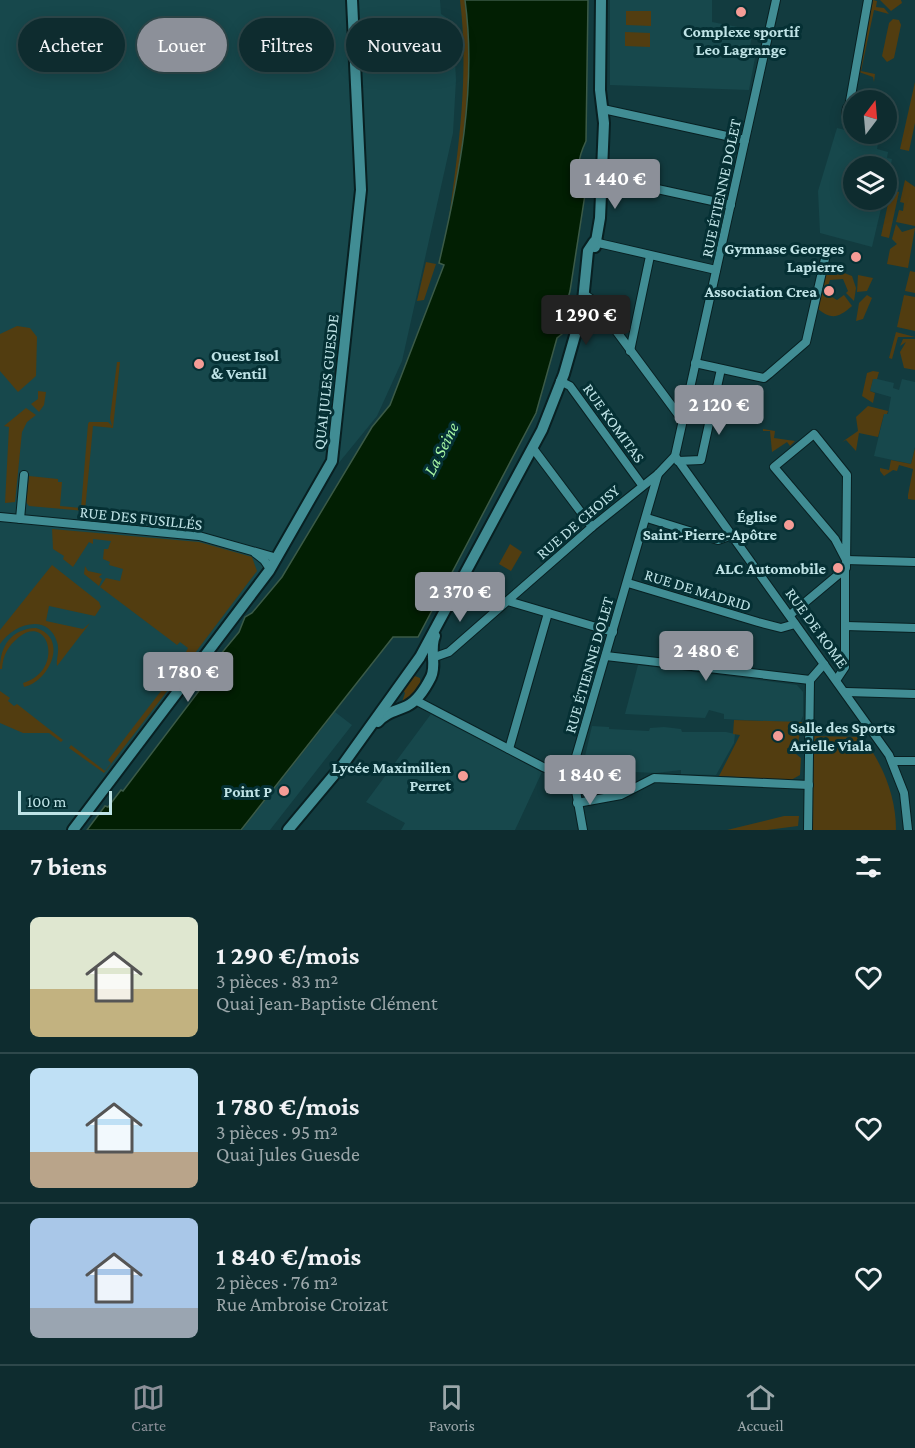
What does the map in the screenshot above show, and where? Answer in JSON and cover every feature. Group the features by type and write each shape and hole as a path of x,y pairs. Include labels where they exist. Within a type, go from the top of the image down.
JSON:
{"main road":[{"name":"QUAI JULES GUESDE","path":"73,830 270,569 326,475 334,449 361,190 352,0"},
{"path":"290,829 384,716 411,703 432,676 433,640 551,420 584,294 588,251 594,240 600,218 603,177 603,0"},
{"path":"594,240 603,110"},
{"path":"344,764 408,673 442,618 542,430 560,381"},
{"path":"408,673 422,677 425,686"},
{"path":"408,673 395,699 398,705 411,703"}],"street":[{"name":"RUE ÉTIENNE DOLET","path":"677,457 695,363 776,0"},
{"path":"854,90 868,0"},
{"path":"603,110 745,140"},
{"path":"603,177 731,205"},
{"path":"594,240 650,256 716,270"},
{"path":"695,363 764,378 806,342 827,250"},
{"path":"630,351 650,256"},
{"path":"584,294 594,301 683,421"},
{"path":"677,457 701,460 721,369"},
{"name":"RUE KOMITAS","path":"560,381 570,386 642,485"},
{"path":"837,679 845,667 847,475 814,434 774,467 835,539 846,560"},
{"path":"535,451 592,527"},
{"name":"RUE DE CHOISY","path":"432,658 449,652 592,527 677,457"},
{"name":"RUE DE ROME","path":"677,457 795,624 837,679 892,761 911,817 908,830"},
{"name":"RUE ÉTIENNE DOLET","path":"583,830 573,774 575,760 658,474"},
{"path":"21,519 24,476"},
{"name":"RUE DES FUSILLÉS","path":"0,517 199,536 277,558"},
{"path":"647,518 718,540 732,535"},
{"path":"252,550 264,560 270,569"},
{"path":"846,560 915,562"},
{"path":"790,615 845,569"},
{"name":"RUE DE MADRID","path":"628,583 782,628 795,624"},
{"path":"508,601 613,632"},
{"path":"509,749 548,613"},
{"path":"846,626 915,628"},
{"path":"606,656 810,680"},
{"path":"808,830 810,680 824,664"},
{"path":"846,692 915,694"},
{"path":"411,703 543,767 556,772 573,774"},
{"path":"892,761 915,761"},
{"path":"577,803 611,798 654,778 809,785"}],"shaded area":[{"path":"0,0 440,0 441,14 447,18 346,18 346,72 456,72 453,133 402,361 377,416 333,470 278,559 68,830 0,830"},
{"path":"460,0 465,0 468,46 467,91 455,201 449,218 463,82"},
{"path":"610,0 712,0 712,22 753,30 750,46 757,47 749,90 610,85"},
{"path":"873,0 877,1 876,7 884,8 889,14 874,10 861,71 875,74 874,82 873,77 859,72"},
{"path":"880,0 901,0 902,3 891,11"},
{"path":"626,11 651,11 651,26 626,25"},
{"path":"893,19 899,20 901,25 894,58 887,62 882,56 889,23"},
{"path":"625,32 650,33 650,47 625,46"},
{"path":"915,82 915,123 909,151 900,149"},
{"path":"837,128 843,129 843,144 878,144 877,149 888,152 887,156 843,156 843,210 881,210 872,247 820,233 818,191"},
{"path":"905,180 915,187 915,226 896,222 899,210 903,211 904,203 900,202"},
{"path":"887,210 895,210 889,238 881,236"},
{"path":"896,224 902,232 915,228 908,268 887,264 890,249 897,244 892,239"},
{"path":"426,262 436,264 424,300 417,301"},
{"path":"834,269 852,276 856,288 854,301 846,293 848,291 843,279 830,280 827,289 822,288 825,273"},
{"path":"910,271 915,272 915,293 905,291"},
{"path":"858,275 873,278 867,291 857,292"},
{"path":"822,291 837,300 844,295 852,306 839,315 827,315 818,309"},
{"path":"867,295 872,298 863,319 856,321 859,303"},
{"path":"904,295 915,297 915,331 897,327"},
{"path":"17,326 30,328 37,337 36,376 18,392 0,371 0,334"},
{"path":"896,332 915,337 898,337 892,359 889,358"},
{"path":"903,339 915,339 915,370 904,368 900,352 906,342 900,346"},
{"path":"117,362 120,362 113,428 93,426 85,511 29,506 26,502 29,476 58,479 58,482 62,482 60,506 81,508 88,424 89,422 108,422 112,426 110,418"},
{"path":"879,372 877,379 873,379 870,391 875,393 873,403 862,396 867,373"},
{"path":"873,378 894,383 893,388 899,390 902,379 915,382 915,447 911,464 874,456 884,414 888,414 891,397 870,391"},
{"path":"38,391 46,392 44,405 39,412 31,404 38,399"},
{"path":"868,406 888,411 884,414 878,437 859,433 856,451 846,440 842,442 858,431 856,417"},
{"path":"26,408 36,415 27,422 22,432 15,502 5,503 9,427 4,426"},
{"path":"763,429 775,431 774,438 795,441 790,446 787,442 772,452 770,431 763,431"},
{"path":"915,448 915,500 908,499 913,469 899,465 897,471 893,470 884,476 880,468 889,470 891,460 911,464"},
{"path":"52,529 199,542 252,557 257,571 192,657 186,652 188,648 180,642 177,645 100,587 106,578 120,581 123,569 109,565 110,562 103,559 104,549 108,549 111,541 93,539 93,544 89,542 73,567 63,559 64,556 53,549"},
{"path":"510,544 522,552 511,571 499,564"},
{"path":"52,565 99,602 101,607 95,616 49,606 46,621 83,629 90,623 57,666 57,642 46,627 30,624 21,627 13,631 0,644 0,630"},
{"path":"85,566 88,571 102,574 99,577 102,579 99,586 84,574"},
{"path":"36,628 46,633 52,641 54,649 52,659 41,677 24,687 23,683 36,677 44,667 48,657 45,638 38,632 30,632 19,637 7,651 2,669 0,669 2,653 14,635"},
{"path":"184,661 188,664 104,773 69,748 71,745 105,771 111,763 108,760"},
{"path":"638,665 797,685 803,692 803,716 800,723 724,719 724,714 709,710 705,718 625,714"},
{"path":"412,675 420,678 421,685 409,702 402,702 405,693 402,689"},
{"path":"0,691 10,698 8,701 14,706 17,704 63,740 61,742 49,733 23,733 0,723"},
{"path":"335,712 352,725 270,830 242,830"},
{"name":"Lycée Maximilien Perret","path":"431,714 542,772 515,830 401,830 405,823 366,802"},
{"path":"734,720 802,722 796,754 801,758 800,775 791,780 719,776 740,735 733,734"},
{"path":"592,726 649,731 650,728 664,727 681,729 682,732 735,734 734,743 716,775 681,774 681,770 656,773 610,771 603,795 583,794 585,756"},
{"path":"813,736 861,737 876,757 887,780 894,805 896,830 812,830"},
{"path":"784,816 799,816 798,826 767,830 727,830"}],"water":[{"name":"La Seine","path":"465,0 588,0 586,141 579,164 580,176 586,188 570,291 559,331 562,334 557,338 536,413 418,637 393,637 241,830 87,830 105,806 108,807 121,790 123,791 224,658 220,655 239,632 245,617 252,613 282,577 372,427 390,405 444,265 439,263 459,166 467,99 469,66"}],"place":[{"name":"Complexe sportif Leo Lagrange","path":"741,12"},
{"name":"Gymnase Georges Lapierre","path":"856,257"},
{"name":"Association Crea","path":"829,291"},
{"name":"Ouest Isol & Ventil","path":"199,364"},
{"name":"Église Saint-Pierre-Apôtre","path":"789,525"},
{"name":"ALC Automobile","path":"838,568"},
{"name":"Salle des Sports Arielle Viala","path":"778,736"},
{"name":"Lycée Maximilien Perret","path":"463,776"},
{"name":"Point P","path":"284,791"}]}
